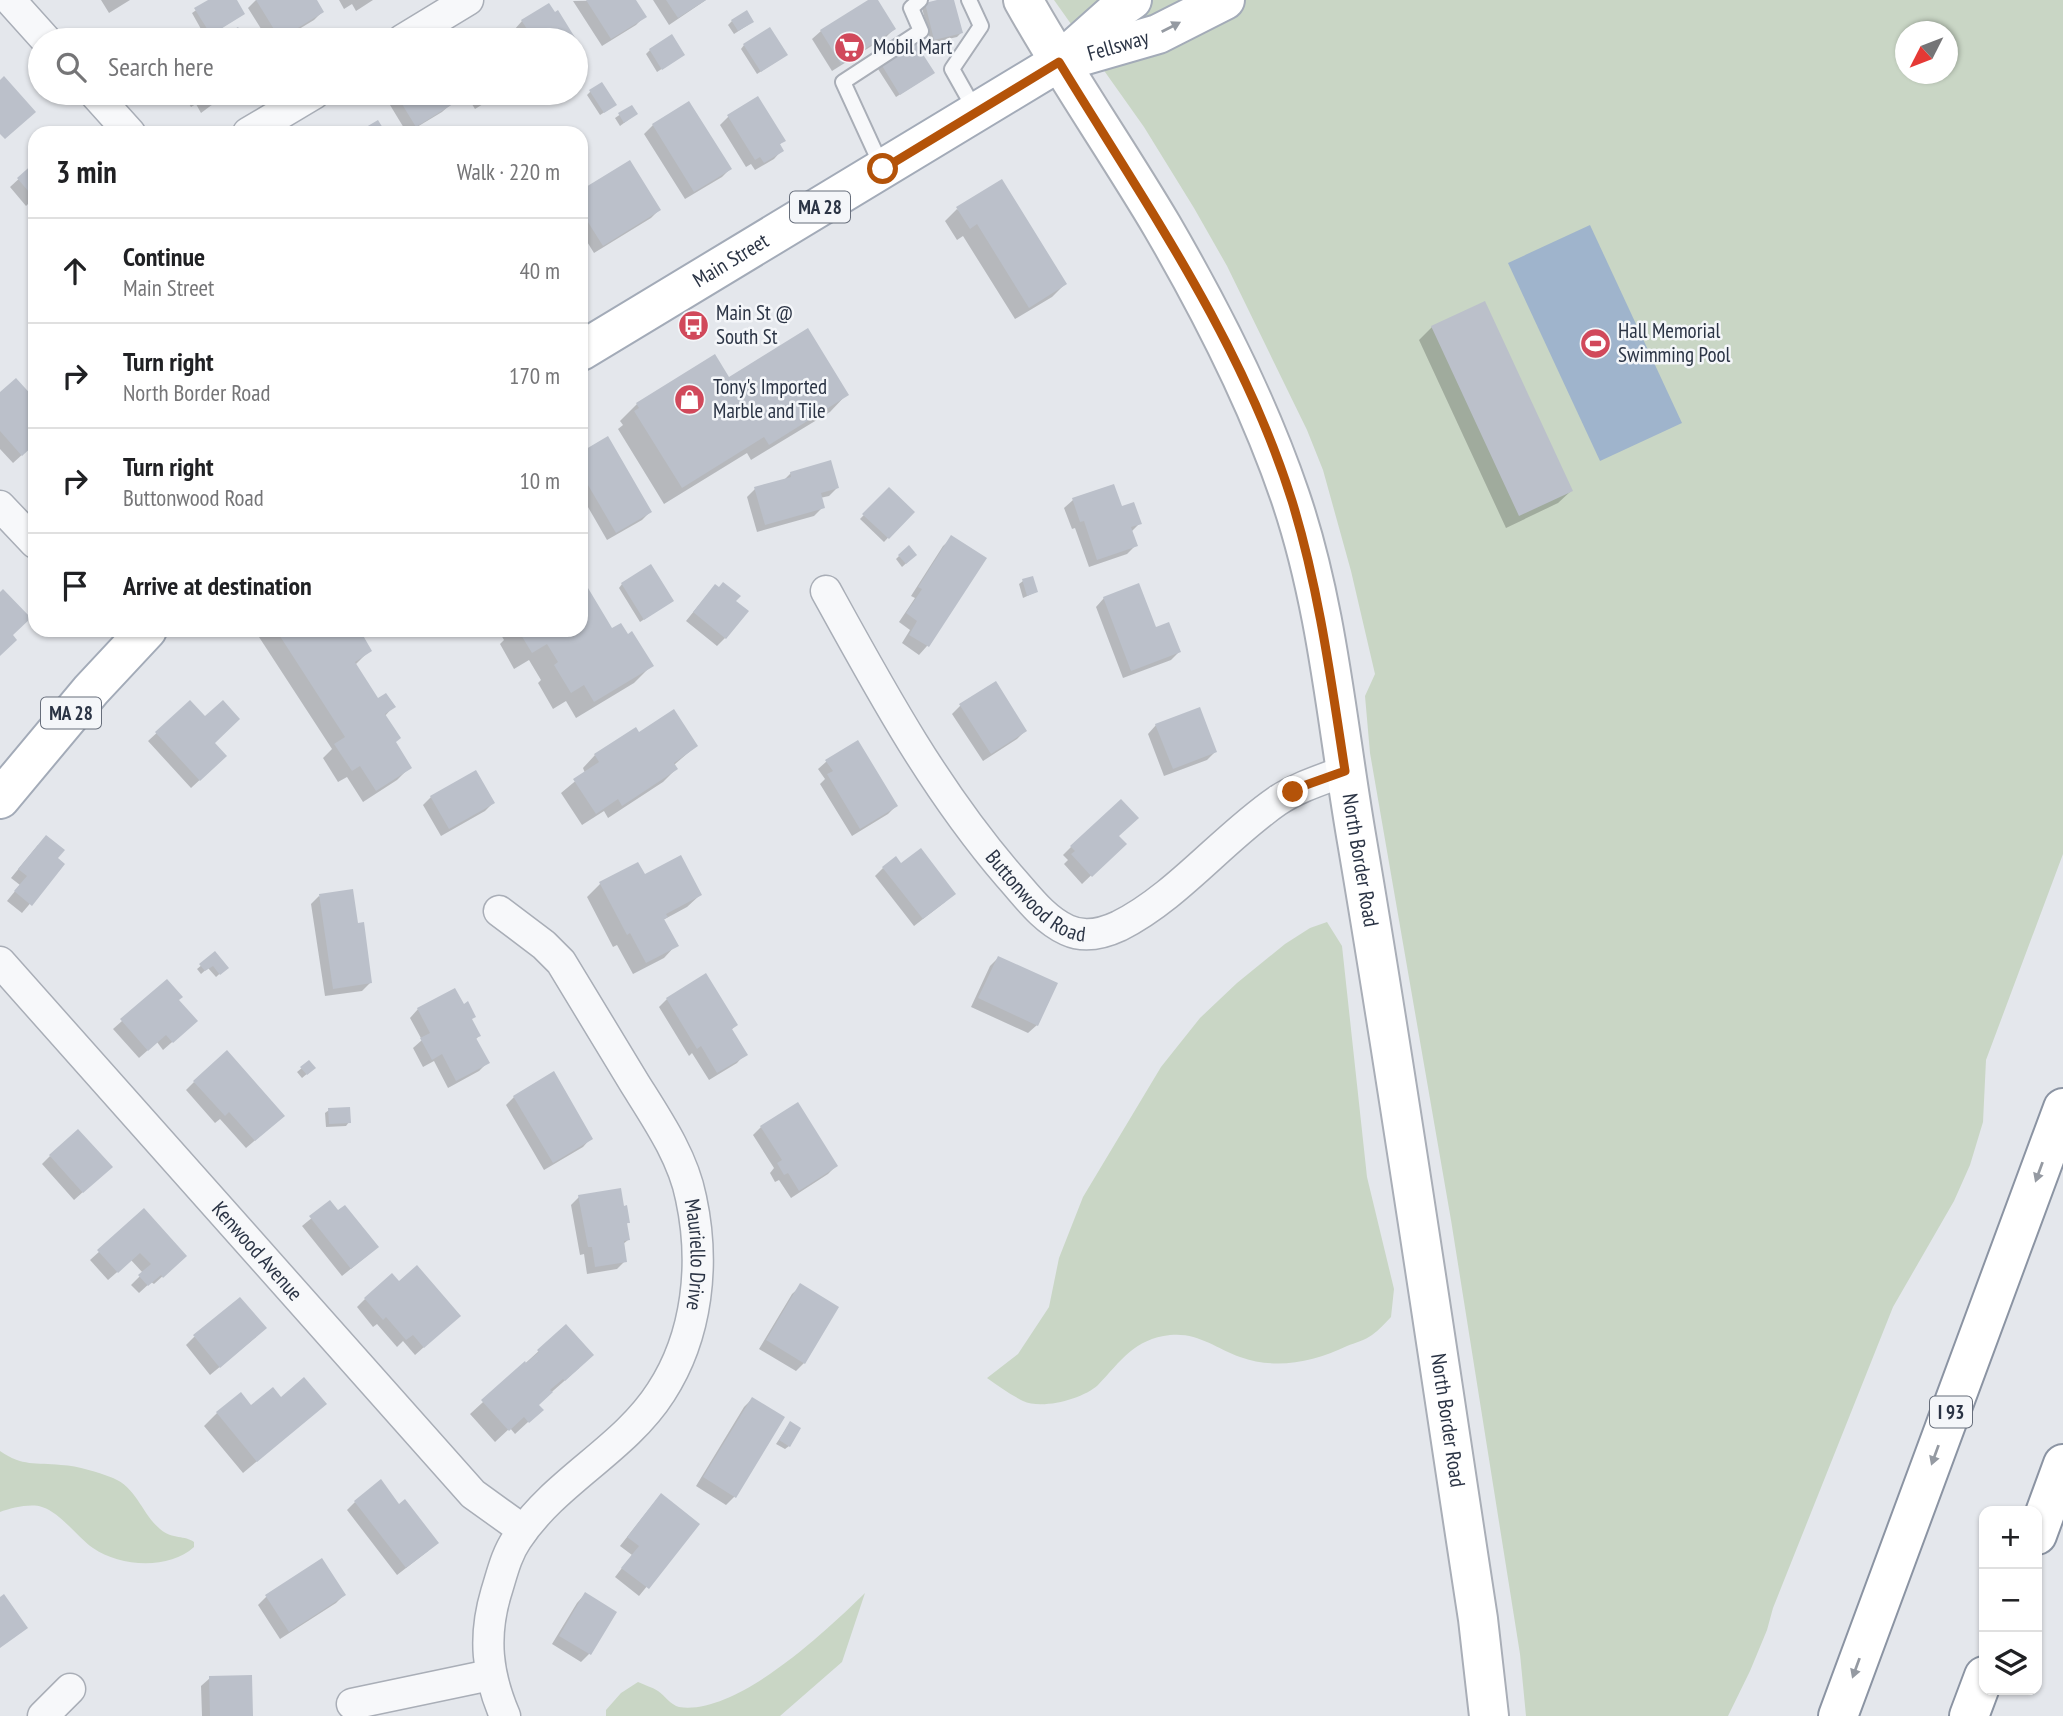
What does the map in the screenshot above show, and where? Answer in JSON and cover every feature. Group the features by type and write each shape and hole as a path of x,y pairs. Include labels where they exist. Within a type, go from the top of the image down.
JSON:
{"main road":[{"name":"North Border Road","path":"1023,0 1159,222 1225,342 1268,437 1291,498 1312,575 1386,1010 1476,1605 1489,1716"},
{"name":"Fellsway","path":"1059,62 1132,0"},
{"name":"Fellsway","path":"1059,62 1158,33 1224,0"},
{"name":"Main Street","path":"588,347 1059,62"},
{"name":"MA 28","path":"0,799 90,690 130,637"},
{"name":"I 93","path":"1838,1716 2063,1108"},
{"path":"2042,1521 2063,1464"},
{"path":"1969,1716 1979,1689"}],"street":[{"path":"10,0 35,28"},
{"path":"422,28 468,0"},
{"path":"105,105 125,126"},
{"path":"260,126 295,105"},
{"path":"0,506 28,536"},
{"name":"Buttonwood Road","path":"826,591 909,738 950,801 978,839 1040,910 1052,922 1070,932 1095,934 1120,926 1190,874 1276,802 1303,786 1345,771"},
{"name":"Mauriello Drive","path":"499,911 544,945 561,962 656,1118 682,1170 691,1195 698,1256 695,1295 687,1335 661,1392 636,1423 556,1495 523,1530 509,1553 492,1608 489,1646 490,1675 505,1716"},
{"name":"Kenwood Avenue","path":"0,962 473,1494 523,1530"},
{"path":"352,1704 490,1675"},
{"path":"43,1716 70,1689"}],"lane":[{"path":"883,169 843,82 921,32 911,8 920,0"},
{"path":"969,0 981,26 952,69 976,112"}],"green space":[{"path":"1054,0 2063,0 2063,854 1986,1060 1983,1122 1970,1165 1954,1201 1893,1307 1773,1608 1767,1630 1728,1716 1526,1716 1520,1654 1451,1220 1370,753 1365,696 1375,674 1351,571 1323,470 1307,430 1227,266 1144,127"},
{"path":"1327,922 1342,946 1367,1177 1394,1289 1391,1317 1375,1333 1363,1340 1321,1356 1294,1362 1254,1361 1189,1336 1158,1337 1129,1352 1091,1390 1073,1399 1051,1404 1023,1401 987,1378 1018,1354 1049,1307 1059,1258 1083,1197 1161,1067 1200,1018 1237,983 1285,944 1310,928"},
{"path":"0,1451 23,1462 74,1467 113,1478 128,1488 160,1529 194,1542 194,1547 171,1560 130,1562 93,1548 56,1514 42,1507 27,1506 0,1512"},
{"path":"865,1593 842,1662 780,1716 606,1716 606,1710 621,1693 638,1682 658,1691 679,1707 702,1706 727,1698 753,1685 805,1648"}],"water":[{"name":"Hall Memorial Swimming Pool","path":"1590,225 1682,423 1600,461 1508,263"}],"building":[{"path":"208,0 237,0 245,14 222,28 207,28 194,8"},
{"path":"256,0 317,0 324,12 298,28 273,28"},
{"path":"586,0 636,0 647,17 611,39"},
{"path":"666,0 706,0 678,18"},
{"name":"Mobil Mart","path":"868,0 878,0 896,29 841,64 820,30"},
{"path":"954,0 963,33 934,40 925,3"},
{"path":"549,3 555,12 558,10 569,28 526,28 521,20"},
{"path":"747,10 754,22 738,31 731,20"},
{"path":"770,27 788,55 761,72 743,44"},
{"path":"672,34 685,55 662,70 649,49"},
{"path":"915,42 935,73 900,95 881,64"},
{"path":"4,76 36,112 5,139 0,134 0,80"},
{"path":"602,82 617,105 604,113 589,90"},
{"path":"758,96 786,141 780,144 784,151 764,163 760,157 755,160 727,115"},
{"path":"689,101 732,169 694,192 652,124"},
{"path":"403,105 451,105 418,126"},
{"path":"632,105 638,114 624,123 618,113"},
{"path":"378,120 382,126 368,126"},
{"path":"630,160 661,210 603,246 588,222 588,186"},
{"path":"28,168 28,191 17,178"},
{"path":"1002,179 1067,284 1029,308 977,224 970,229 956,207"},
{"path":"1485,301 1573,491 1519,516 1431,326"},
{"path":"808,328 849,395 769,445 764,437 682,488 634,411 639,408 636,403 715,354 729,377"},
{"path":"16,378 28,391 28,450 22,456 0,431 0,392"},
{"path":"608,436 652,512 616,533 588,485 588,448"},
{"path":"831,460 839,488 821,493 825,508 765,525 754,487 791,477 790,472"},
{"path":"1114,484 1122,506 1134,502 1142,524 1131,527 1138,546 1097,560 1084,521 1080,522 1072,498"},
{"path":"889,487 915,512 889,539 862,514"},
{"path":"951,535 987,558 929,647 909,635 917,621 906,613 922,589 918,587"},
{"path":"909,545 917,555 906,564 898,555"},
{"path":"651,564 674,601 644,620 621,583"},
{"path":"1033,576 1038,592 1027,596 1022,579"},
{"path":"723,582 741,596 736,601 749,611 726,639 693,612 715,584 719,587"},
{"path":"1139,583 1156,627 1169,622 1181,652 1131,671 1103,597"},
{"path":"588,588 612,628 621,623 628,634 632,631 654,666 594,702 584,685 571,693 554,665 558,662 547,644 532,653 522,637 588,637"},
{"path":"3,589 28,615 28,621 13,635 17,640 0,656 0,592"},
{"path":"281,637 364,637 372,651 355,662 378,698 386,693 396,707 385,714 401,738 396,742 412,768 376,791 360,766 352,771 334,744 345,737"},
{"path":"996,681 1027,731 991,754 959,704"},
{"path":"190,700 205,716 223,700 240,719 215,743 227,756 200,781 155,732"},
{"path":"1200,707 1217,752 1173,769 1155,724"},
{"path":"674,709 698,746 674,763 678,769 622,806 618,799 596,814 573,779 599,762 594,754 636,727 639,732"},
{"path":"858,740 898,806 860,829 827,774 833,771 825,760"},
{"path":"476,770 495,803 449,829 430,796"},
{"path":"1121,799 1139,818 1119,836 1127,844 1092,877 1071,854 1075,851 1070,846"},
{"path":"46,835 65,850 58,858 65,864 32,906 14,891 27,876 18,869"},
{"path":"921,848 956,894 923,919 882,867 896,856 901,863"},
{"path":"681,855 702,895 666,914 668,917 664,919 679,946 646,963 630,933 627,935 599,882 638,862 645,874"},
{"path":"353,889 358,923 364,922 372,983 333,989 319,894"},
{"path":"215,951 229,968 220,975 213,966 205,971 199,964"},
{"path":"998,956 1058,983 1038,1026 978,998"},
{"path":"706,973 738,1025 732,1029 748,1055 717,1073 701,1046 697,1049 666,998"},
{"path":"167,979 183,997 179,1000 198,1021 173,1043 166,1035 148,1051 120,1019"},
{"path":"455,988 464,1004 468,1001 476,1017 472,1019 481,1036 476,1038 490,1063 456,1081 442,1054 432,1060 420,1038 430,1033 417,1008"},
{"path":"227,1050 285,1116 255,1141 229,1112 225,1116 193,1081"},
{"path":"309,1060 316,1068 307,1075 300,1067"},
{"path":"554,1071 593,1139 553,1163 513,1096"},
{"path":"798,1102 838,1166 799,1191 788,1173 784,1175 777,1163 782,1160 760,1126"},
{"path":"350,1107 351,1123 329,1124 328,1108"},
{"path":"78,1129 113,1167 83,1193 49,1155"},
{"path":"621,1188 630,1223 627,1223 630,1240 624,1241 627,1262 595,1267 592,1247 588,1247 578,1195"},
{"path":"330,1200 338,1210 345,1205 379,1247 351,1269 309,1216"},
{"path":"144,1208 187,1256 163,1278 161,1275 148,1286 138,1275 151,1264 140,1253 118,1273 97,1250"},
{"path":"417,1265 461,1316 424,1348 413,1335 406,1340 386,1317 383,1320 364,1298 392,1273 399,1281"},
{"path":"800,1283 839,1307 805,1364 766,1340"},
{"path":"240,1297 267,1328 220,1368 193,1335"},
{"path":"566,1324 594,1355 565,1381 563,1379 550,1390 553,1392 539,1405 544,1410 529,1423 524,1417 509,1431 481,1400 539,1352 537,1350"},
{"path":"304,1377 327,1404 257,1462 216,1412 241,1392 251,1405 273,1387 281,1397"},
{"path":"752,1397 785,1417 736,1498 703,1477"},
{"path":"790,1421 801,1428 790,1447 779,1440"},
{"path":"381,1479 399,1504 405,1499 439,1543 406,1568 354,1501"},
{"path":"661,1493 700,1524 649,1589 621,1568 639,1546 627,1537"},
{"path":"322,1558 346,1595 289,1632 265,1595"},
{"path":"585,1592 617,1612 591,1655 559,1636"},
{"path":"4,1594 28,1628 0,1648 0,1597"},
{"path":"252,1675 253,1716 210,1716 209,1676"}],"place":[{"name":"Mobil Mart","path":"850,47"},
{"name":"Main St @ South St","path":"693,325"},
{"name":"Hall Memorial Swimming Pool","path":"1595,343"},
{"name":"Tony's Imported Marble and Tile","path":"690,399"}],"route":[{"path":"883,169 1059,62 1159,222 1220,331 1268,437 1291,498 1320,614 1345,771 1293,792"}]}
